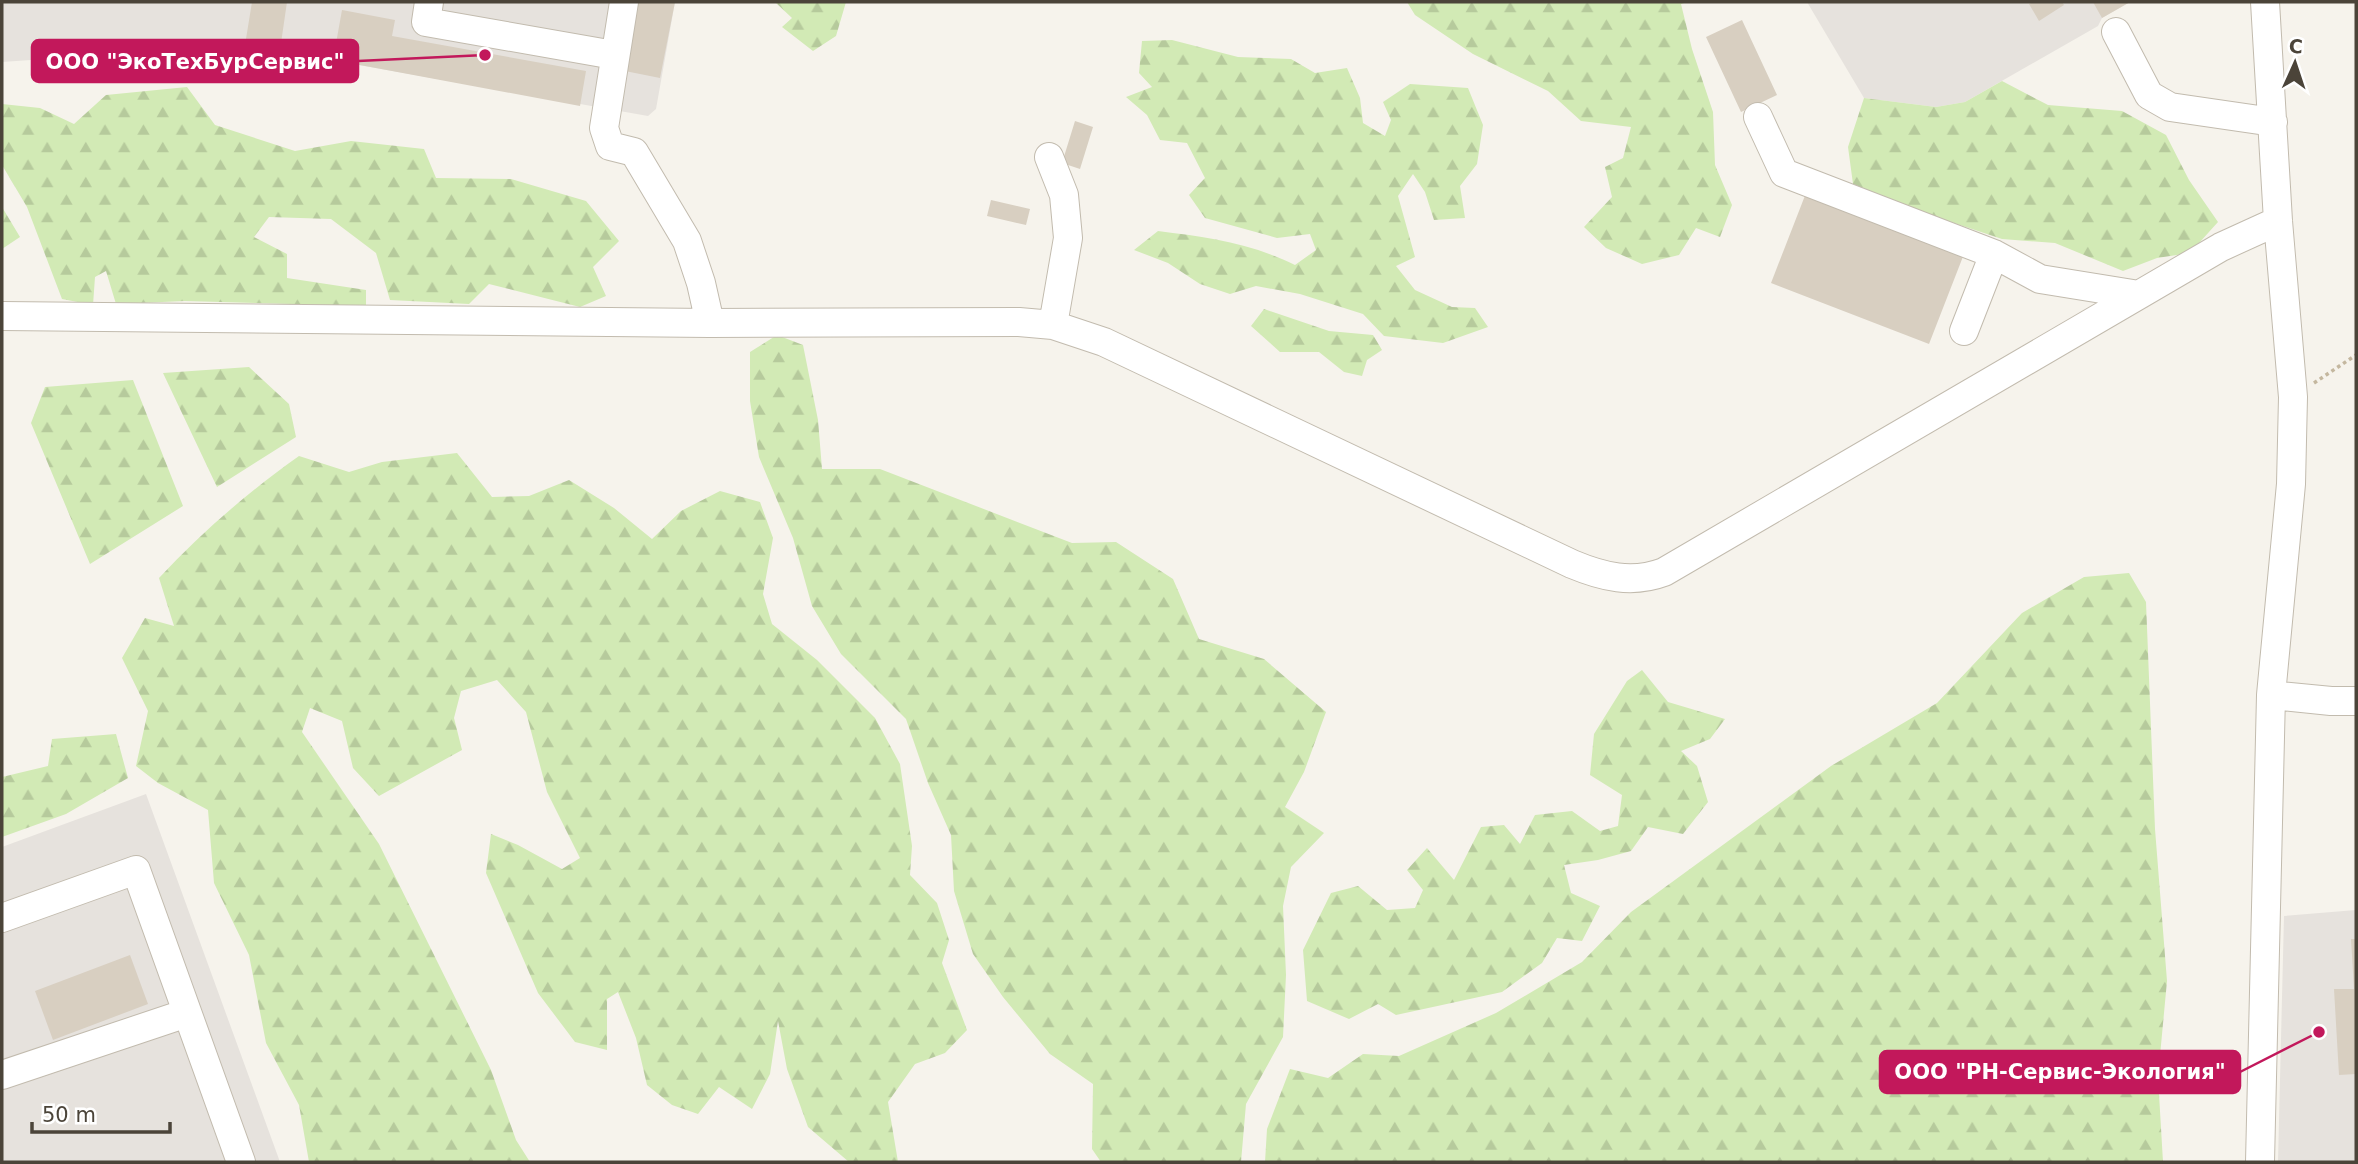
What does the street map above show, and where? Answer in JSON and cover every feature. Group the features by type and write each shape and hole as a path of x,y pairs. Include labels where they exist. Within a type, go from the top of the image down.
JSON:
{"street":[{"path":"429,2 426,22 614,55"},
{"path":"624,2 604,128 610,146 634,152 687,241 702,283 710,323"},
{"path":"2260,1162 2271,695 2291,484 2293,397 2278,221 2265,2"},
{"path":"2116,32 2149,96 2157,102 2170,107 2273,122"},
{"path":"1758,117 1784,173 1994,254 2040,279 2139,295"},
{"path":"1049,157 1064,195 1068,238 1053,325"},
{"path":"2,316 710,323 1019,322 1053,325 1104,342 1572,564 1629,580 1647,579 1664,572 2221,247 2278,221"},
{"path":"1964,331 1994,254"},
{"path":"2271,695 2356,701"},
{"path":"2,918 136,870 241,1162"},
{"path":"2,1075 187,1013"}],"path":[{"path":"2293,397 2356,355"}],"shaded area":[{"path":"2,2 675,2 656,109 648,116 245,45 2,62"},
{"path":"1807,2 2130,2 2102,18 2098,26 1965,102 1936,107 1864,98"},
{"path":"146,794 280,1162 2,1162 2,847"},
{"path":"2356,910 2356,1162 2278,1162 2284,916"}],"green space":[{"path":"775,2 846,2 836,36 813,51 782,27 792,18"},
{"path":"1407,2 1687,2 1681,4 1692,49 1713,112 1715,165 1732,205 1720,237 1696,228 1679,255 1642,264 1606,248 1584,227 1612,197 1605,167 1623,158 1631,127 1581,121 1548,91 1473,54 1415,15"},
{"path":"1172,40 1238,57 1291,59 1315,73 1347,68 1360,98 1363,123 1385,136 1391,120 1383,102 1410,84 1468,88 1483,125 1477,164 1460,186 1465,218 1434,220 1425,192 1413,174 1398,196 1415,257 1396,266 1415,290 1452,307 1475,308 1488,327 1443,343 1384,336 1363,314 1300,294 1256,286 1230,294 1200,284 1168,263 1134,250 1158,231 1245,246 1295,265 1316,250 1310,234 1277,238 1205,218 1189,195 1205,178 1187,143 1160,140 1147,115 1126,97 1152,87 1139,73 1142,41"},
{"path":"2002,81 2048,105 2122,111 2166,135 2189,180 2218,222 2190,253 2157,258 2123,271 2055,243 2002,239 1921,212 1853,184 1848,147 1864,98 1936,107 1965,102"},
{"path":"187,87 215,125 295,151 351,141 424,149 436,178 511,179 586,201 619,241 593,267 606,296 580,307 489,284 469,304 390,300 376,253 331,219 269,217 254,237 287,254 287,278 366,290 366,306 185,301 116,304 106,271 95,277 93,305 62,299 27,207 2,165 2,104 40,108 74,124 106,95"},
{"path":"2,207 20,237 2,249"},
{"path":"1264,309 1329,331 1373,335 1382,350 1367,360 1362,376 1344,372 1319,352 1280,352 1251,326"},
{"path":"777,335 803,345 818,420 822,469 880,469 1072,543 1116,542 1173,579 1199,639 1264,659 1326,712 1304,772 1285,807 1324,833 1291,867 1283,906 1286,975 1283,1037 1246,1104 1241,1162 1101,1162 1092,1149 1093,1084 1050,1054 1003,997 973,954 954,891 951,835 928,783 906,719 841,654 812,606 793,538 759,457 750,401 750,352"},
{"path":"249,367 289,404 296,437 217,487 163,373"},
{"path":"133,380 183,506 90,564 31,423 45,387"},
{"path":"457,453 492,497 529,496 569,480 614,508 652,539 681,511 720,491 760,502 773,538 763,594 772,624 817,660 875,718 900,764 912,846 910,875 937,903 949,940 942,963 967,1030 945,1053 915,1064 888,1102 898,1162 849,1162 808,1127 787,1069 778,1021 770,1074 752,1109 719,1087 698,1114 672,1105 647,1085 636,1038 618,992 607,999 607,1050 575,1042 538,993 486,873 491,834 562,869 580,858 547,792 526,712 497,680 461,691 454,718 462,750 379,796 353,768 342,721 310,708 302,732 379,844 491,1070 516,1140 530,1162 309,1162 299,1105 266,1043 249,955 214,883 208,810 158,783 136,766 148,711 122,658 145,618 174,626 159,578 226,514 299,456 349,472 382,462"},
{"path":"2129,573 2146,602 2155,829 2167,981 2158,1077 2163,1162 1265,1162 1267,1129 1290,1069 1328,1078 1363,1054 1399,1056 1496,1013 1582,962 1631,912 1831,766 1937,703 2022,613 2084,577"},
{"path":"1642,670 1668,702 1725,719 1710,739 1681,751 1697,766 1708,802 1683,834 1648,827 1631,851 1564,865 1571,893 1600,906 1582,941 1557,938 1542,963 1502,992 1396,1015 1378,1004 1349,1019 1307,1001 1303,950 1331,893 1358,886 1387,910 1415,908 1423,890 1407,870 1427,848 1454,880 1481,827 1504,825 1520,844 1535,815 1572,811 1600,831 1618,826 1622,795 1590,775 1594,734 1627,681"},
{"path":"116,734 128,778 66,814 2,837 2,777 48,766 52,739"}],"building":[{"path":"252,2 287,2 280,50 245,45"},
{"path":"638,2 675,2 660,78 625,71"},
{"path":"2062,2 2064,5 2039,21 2029,4"},
{"path":"2093,2 2130,2 2102,18"},
{"path":"342,10 395,20 392,36 586,71 580,106 333,60"},
{"path":"1742,20 1777,95 1741,112 1706,37"},
{"path":"1075,121 1093,127 1080,169 1062,163"},
{"path":"1806,193 1964,254 1929,344 1771,283"},
{"path":"991,200 1030,209 1026,225 987,216"},
{"path":"2351,939 2356,939 2356,1074 2339,1075 2334,989 2354,989"},
{"path":"130,955 148,1004 53,1040 35,991"}],"place":[{"name":"ООО \"ЭкоТехБурСервис\"","path":"485,55"},
{"name":"ООО \"РН-Сервис-Экология\"","path":"2319,1032"}]}
